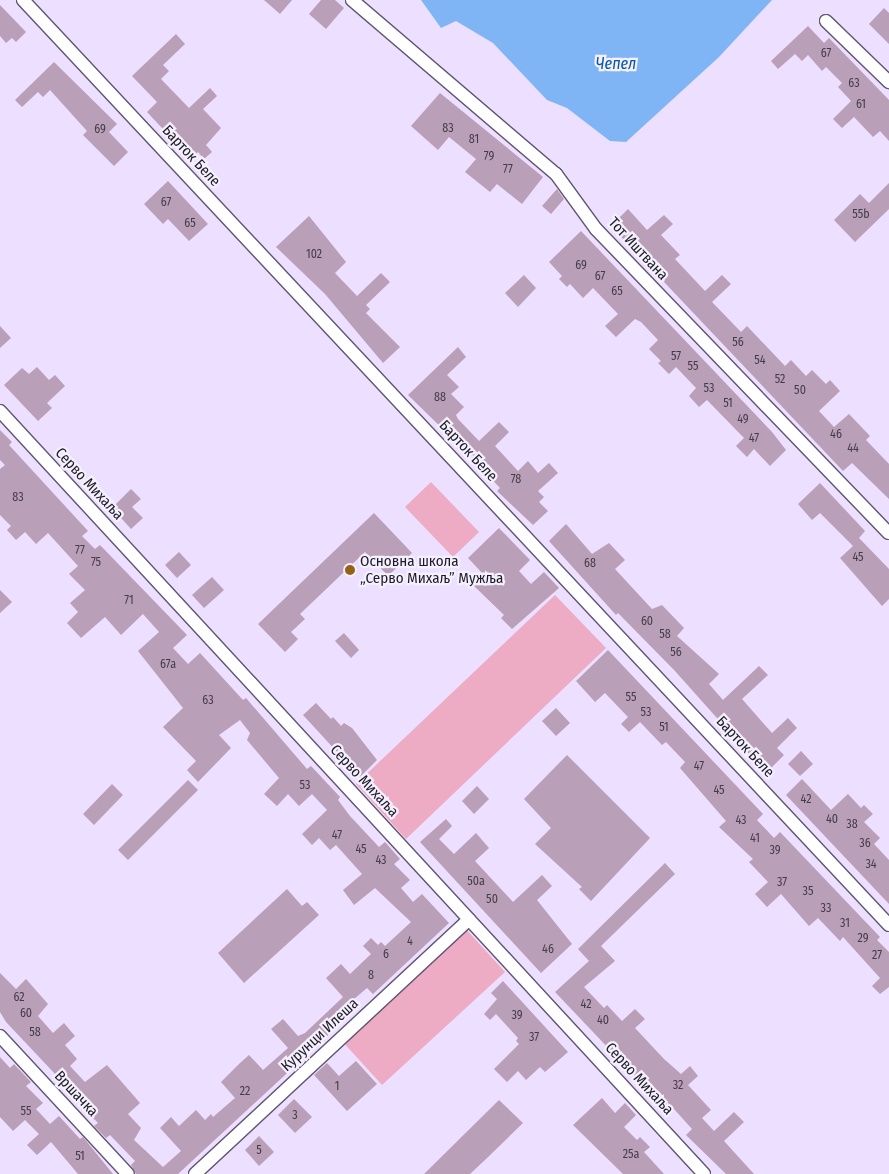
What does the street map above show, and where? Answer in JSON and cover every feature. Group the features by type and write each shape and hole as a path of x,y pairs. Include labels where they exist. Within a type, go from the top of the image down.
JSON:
{"street":[{"name":"Барток Беле","path":"23,0 889,925"},
{"name":"Тот Иштвана","path":"352,0 556,174 596,229 889,533"},
{"path":"826,21 889,81"},
{"name":"Серво Михаља","path":"0,411 704,1174"},
{"name":"Курунци Илеша","path":"194,1174 469,919"},
{"name":"Вршачка","path":"0,1036 128,1174"}],"shaded area":[{"path":"431,482 479,532 453,557 405,507"},
{"path":"555,595 606,648 406,839 356,784"},
{"path":"465,928 505,972 382,1085 342,1041"}],"water":[{"name":"Чепел","path":"421,0 772,0 719,57 626,142 610,141 567,108 547,100 493,43 456,21 441,28"}],"building":[{"path":"264,0 292,0 280,14"},
{"path":"321,0 335,0 344,8 326,29 309,14"},
{"path":"0,5 26,32 16,42 12,38 6,43 0,36"},
{"path":"884,8 889,13 889,44 869,24"},
{"path":"808,26 824,43 829,38 889,100 889,141 880,131 873,137 854,117 842,128 833,119 851,101 838,87 842,83 826,67 822,71 808,55 802,61 795,54 778,69 771,61"},
{"path":"176,34 185,44 163,65 169,71 161,79 189,108 210,88 217,96 203,109 221,128 206,145 212,152 204,159 198,152 191,159 147,112 157,102 132,76"},
{"path":"54,62 117,124 109,132 128,152 114,166 83,135 87,131 50,90 43,97 38,92 22,107 15,100"},
{"path":"440,93 543,177 522,204 497,184 490,192 465,172 476,159 449,137 438,150 411,126"},
{"path":"168,181 208,224 189,241 168,219 163,224 144,204"},
{"path":"889,183 889,209 855,242 834,220 860,194 869,203"},
{"path":"557,189 564,199 551,214 542,206"},
{"path":"628,209 647,230 664,215 673,224 661,235 680,255 675,259 705,291 722,275 731,284 712,302 741,332 747,326 785,366 791,360 806,376 812,370 826,384 830,380 840,391 819,411 834,427 849,414 870,436 866,440 889,464 889,499 852,463 843,471 611,226"},
{"path":"309,216 346,262 335,273 357,296 381,273 390,282 366,305 370,309 366,313 400,347 383,363 325,294 276,247"},
{"path":"581,231 772,432 786,450 770,466 754,449 747,457 736,446 744,438 707,400 699,407 689,396 696,388 676,367 669,374 658,363 661,361 649,349 658,340 641,322 635,319 616,337 605,326 618,314 593,288 583,298 570,284 567,287 559,279 562,276 549,262"},
{"path":"524,275 536,288 518,307 505,293"},
{"path":"0,326 11,338 0,348"},
{"path":"458,347 466,357 447,375 459,387 451,394 464,407 456,415 458,419 479,441 499,422 509,432 495,446 518,471 528,461 538,473 549,463 558,473 538,491 544,497 539,502 548,511 533,525 497,491 500,488 484,471 486,469 464,446 460,450 447,437 449,435 408,395"},
{"path":"37,367 49,380 55,375 65,386 47,403 52,408 38,421 4,385 22,368 29,374"},
{"path":"0,430 12,442 9,445 88,531 82,536 95,549 100,545 187,635 173,648 188,664 200,653 243,700 246,698 307,769 311,766 340,797 338,800 350,816 379,847 385,842 400,859 394,864 410,880 401,888 413,902 422,894 449,923 373,994 367,988 347,1005 353,1012 178,1174 136,1174 131,1165 135,1161 110,1135 106,1138 94,1126 98,1123 71,1095 73,1093 6,1022 0,1012 0,973 16,989 26,979 48,1004 38,1016 53,1033 64,1023 75,1036 65,1045 77,1059 70,1066 85,1082 107,1065 140,1103 128,1114 141,1128 134,1140 163,1167 181,1151 160,1128 171,1117 179,1126 196,1110 205,1120 211,1114 213,1117 235,1098 221,1082 239,1064 249,1055 263,1070 288,1048 271,1029 283,1019 298,1036 305,1033 343,997 326,978 341,964 350,974 371,954 363,946 371,938 378,945 381,942 385,946 411,922 375,888 354,905 343,890 362,874 336,845 330,850 319,838 312,845 302,834 327,810 312,794 299,806 288,794 277,806 264,794 279,778 247,740 250,733 240,720 219,735 231,748 198,782 187,770 196,761 163,727 183,708 138,651 159,632 143,614 121,635 105,617 81,638 67,623 78,612 70,603 85,590 69,574 78,566 48,533 36,544 25,532 16,540 7,530 11,526 0,515 0,469 5,465 0,460"},
{"path":"820,483 865,531 859,538 889,569 889,599 882,606 840,558 853,546 820,513 812,520 798,504"},
{"path":"131,489 141,499 132,507 143,518 131,529 112,508"},
{"path":"374,513 412,553 388,576 365,552 300,614 305,619 291,632 298,639 285,652 258,624"},
{"path":"566,524 592,554 609,543 625,560 615,569 652,609 662,605 684,628 677,636 719,674 709,684 723,700 759,666 768,675 742,699 772,733 788,718 797,728 777,748 784,755 766,773 675,671 618,613 616,615 549,541"},
{"path":"499,528 530,560 519,571 531,584 544,572 559,588 512,629 501,618 504,615 473,585 484,575 468,558"},
{"path":"179,552 191,565 177,578 165,565"},
{"path":"212,577 224,590 204,608 192,595"},
{"path":"0,590 12,602 0,613"},
{"path":"344,633 359,650 351,658 335,641"},
{"path":"608,650 763,814 757,820 774,838 780,832 880,937 877,940 889,952 889,987 880,994 872,986 880,978 843,937 840,941 818,918 809,926 781,894 767,907 755,894 768,882 749,862 753,859 719,827 726,821 680,768 685,762 666,742 662,745 640,722 629,732 621,724 628,717 605,693 595,702 576,681"},
{"path":"316,703 331,719 333,717 341,726 344,723 352,728 377,760 360,777 303,715"},
{"path":"556,708 570,723 556,736 542,721"},
{"path":"801,751 813,764 800,776 788,764"},
{"path":"567,755 650,838 591,901 579,889 582,887 535,844 551,828 524,799"},
{"path":"802,779 831,810 848,794 861,808 864,805 873,814 864,822 880,838 874,844 889,860 889,904 786,795"},
{"path":"188,780 198,790 128,860 118,850"},
{"path":"112,784 123,795 94,825 83,814"},
{"path":"477,786 489,799 474,814 462,801"},
{"path":"446,819 452,826 439,839 454,854 476,833 489,848 475,861 513,902 542,875 552,886 537,900 572,944 541,973 420,842"},
{"path":"665,863 675,874 601,946 615,961 584,987 604,1008 607,1005 622,1021 635,1009 645,1019 635,1028 664,1059 681,1074 690,1066 698,1076 688,1085 711,1110 702,1118 714,1131 734,1112 744,1122 724,1141 754,1174 726,1174 686,1135 692,1129 674,1109 670,1113 555,992 589,961 578,949"},
{"path":"287,889 302,906 307,902 319,915 244,983 218,953"},
{"path":"503,981 568,1052 545,1072 540,1067 526,1080 518,1071 507,1082 494,1069 519,1044 516,1041 518,1038 496,1014 490,1020 484,1014 497,999 491,993"},
{"path":"0,1057 10,1068 14,1064 31,1082 26,1086 43,1103 36,1109 50,1124 59,1116 80,1139 83,1137 113,1174 78,1174 51,1142 37,1155 27,1145 39,1134 25,1120 13,1131 0,1117"},
{"path":"356,1061 377,1084 347,1111 314,1075 327,1063 339,1076"},
{"path":"602,1098 615,1113 625,1103 636,1115 624,1127 637,1140 640,1137 650,1147 644,1152 664,1174 623,1174 573,1125"},
{"path":"294,1099 312,1117 295,1133 278,1115"},
{"path":"499,1100 523,1123 470,1174 424,1174"},
{"path":"259,1136 274,1152 259,1166 245,1150"}],"place":[{"name":"Основна школа „Серво Михаљ” Мужља","path":"350,570"}]}
